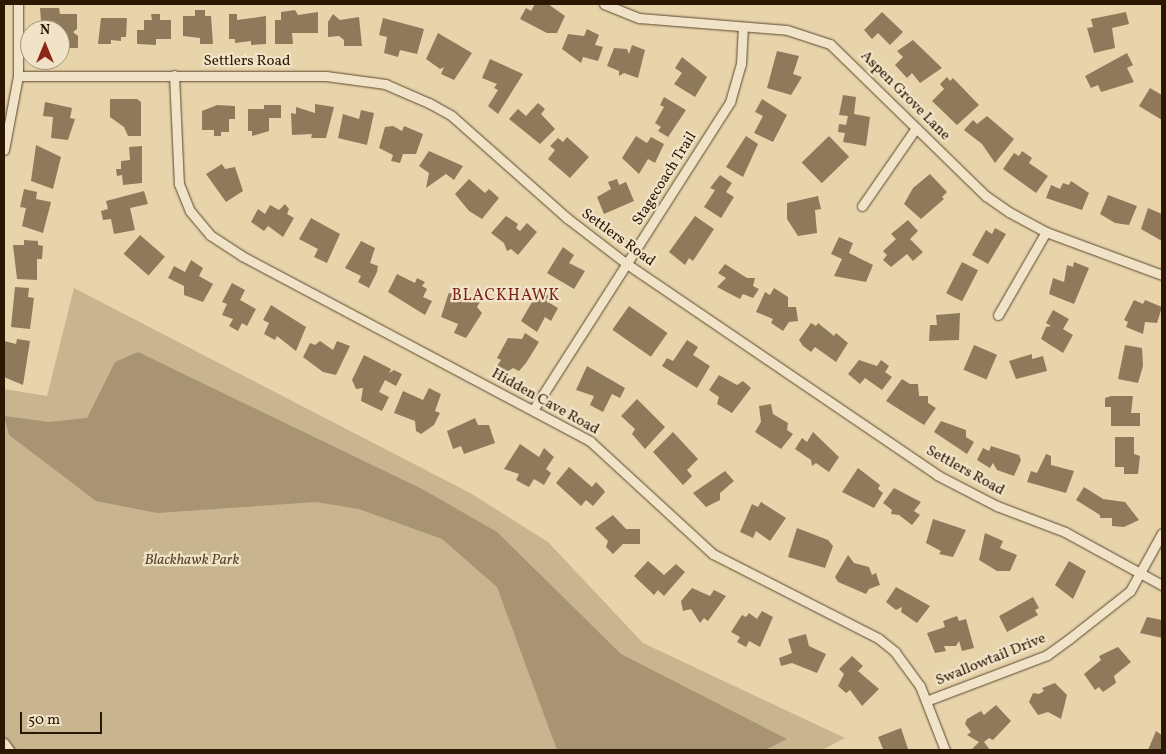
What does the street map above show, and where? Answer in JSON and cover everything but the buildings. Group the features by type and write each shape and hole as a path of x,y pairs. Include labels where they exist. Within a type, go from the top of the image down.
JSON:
{"street":[{"path":"4,150 18,76 18,4"},
{"name":"Aspen Grove Lane","path":"604,4 639,18 787,30 830,44 986,196 1046,232 1162,275"},
{"name":"Stagecoach Trail","path":"533,410 730,102 739,74 743,27"},
{"name":"Hidden Cave Road","path":"174,75 179,184 190,211 210,235 242,256 598,446 713,554 878,638 909,668 926,702 945,750"},
{"name":"Settlers Road","path":"18,76 326,76 385,84 452,116 567,218 627,264 937,475 997,506 1065,532 1162,585"},
{"path":"862,206 916,128"},
{"path":"998,315 1046,232"},
{"name":"Swallowtail Drive","path":"926,702 1047,655 1119,602 1142,575 1162,533"},
{"path":"4,743 9,750"}],"green space":[{"name":"Blackhawk Park","path":"74,288 472,494 548,542 643,643 845,738 822,750 9,750 4,743 4,389 47,396"}],"shaded area":[{"path":"138,352 424,490 497,532 621,654 787,739 765,750 557,750 497,587 442,539 359,509 316,502 157,513 96,501 9,435 4,416 49,422 87,418 115,362"}],"district":[{"name":"BLACKHAWK","path":"506,296"}]}
